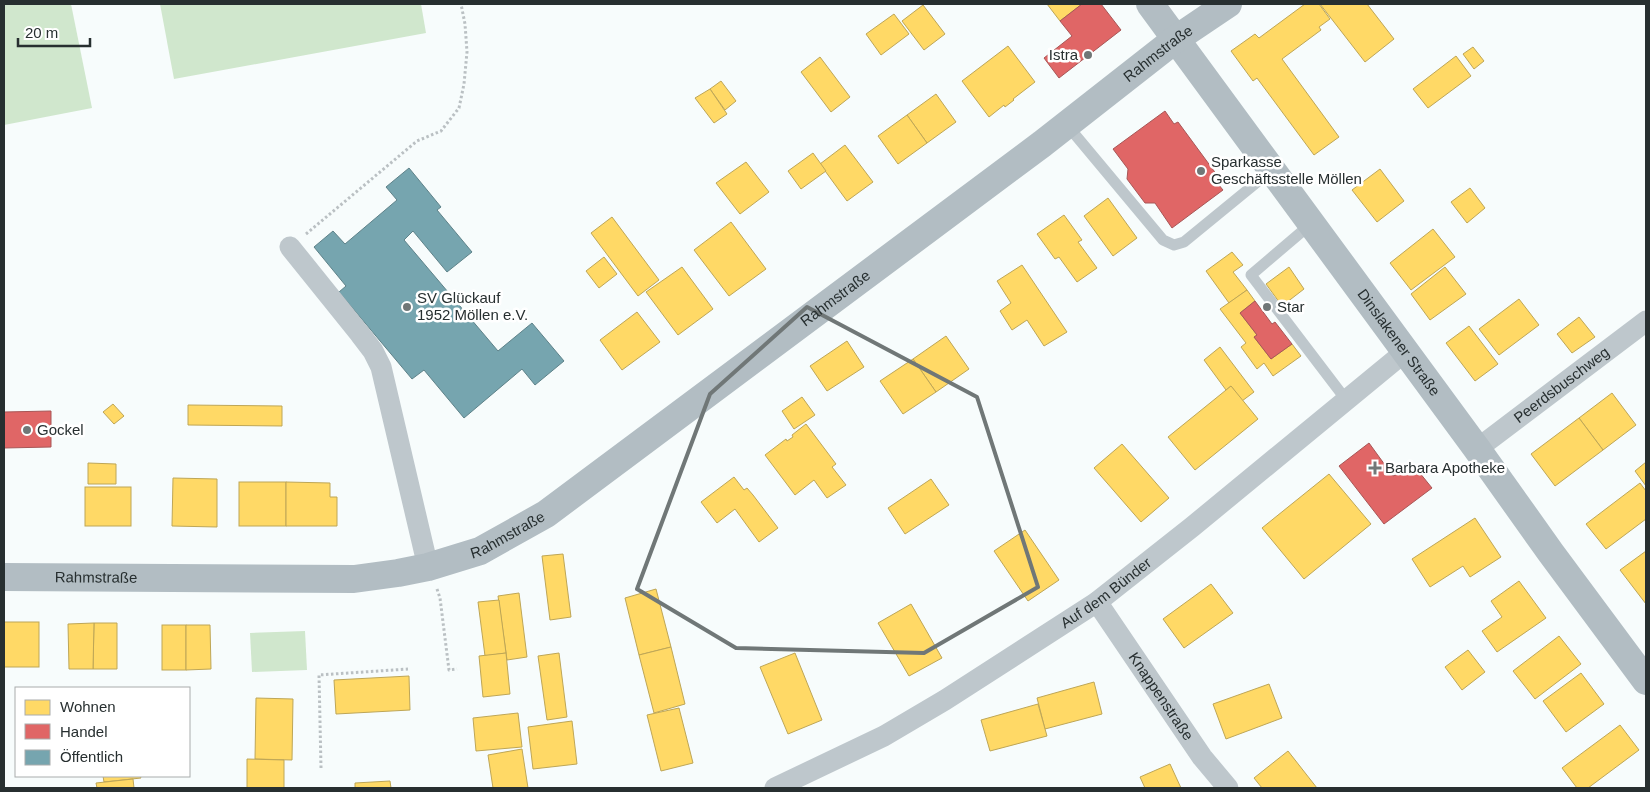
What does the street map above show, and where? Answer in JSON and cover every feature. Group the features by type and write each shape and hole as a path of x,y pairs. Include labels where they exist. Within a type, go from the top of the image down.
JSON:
{"main road":[{"name":"Dinslakener Straße","path":"1150,4 1646,681"},
{"name":"Rahmstraße","path":"4,577 354,579 428,567 480,551 546,514 1066,125 1176,39 1228,4"}],"street":[{"path":"290,247 373,351 381,368 428,567"},
{"name":"Peerdsbuschweg","path":"1477,449 1646,321"},
{"name":"Auf dem Bünder","path":"775,788 884,736 945,700 1097,602 1347,401 1406,351"},
{"name":"Knappenstraße","path":"1097,602 1202,757 1228,788"}],"lane":[{"path":"1066,125 1163,240 1174,245 1184,242 1272,170"},
{"path":"1312,223 1251,275 1347,401"}],"path":[{"path":"290,247 417,141 441,131 459,108 464,84 467,52 462,4"},
{"path":"428,567 440,598 449,670 457,669"},
{"path":"321,768 319,675 408,669"}],"highlighted area":[{"path":"807,307 977,397 1038,587 924,653 736,648 637,589 710,394"}],"green space":[{"path":"4,4 71,4 92,108 4,125"},
{"path":"160,4 421,4 426,33 174,79"},
{"path":"305,631 307,670 252,672 250,633"}],"building: Wohnen":[{"path":"1047,4 1082,4 1060,21"},
{"path":"1305,4 1319,4 1330,19 1319,27 1321,30 1282,59 1339,137 1314,155 1257,78 1253,81 1231,51 1255,34 1259,38"},
{"path":"1320,4 1367,4 1394,39 1365,62"},
{"path":"923,5 945,34 924,50 902,21"},
{"path":"894,14 909,34 881,55 866,34"},
{"path":"1008,46 1035,82 1005,107 1004,105 989,117 962,81"},
{"path":"1473,47 1484,61 1474,69 1463,54"},
{"path":"1456,56 1471,76 1428,108 1413,89"},
{"path":"820,57 850,97 831,112 801,72"},
{"path":"721,81 736,101 725,110 710,89"},
{"path":"710,89 727,114 714,123 695,98"},
{"path":"936,94 956,122 927,143 907,115"},
{"path":"907,115 927,143 898,164 878,136"},
{"path":"845,145 873,182 847,201 820,164"},
{"path":"813,153 826,171 801,189 788,171"},
{"path":"746,162 769,192 740,214 716,183"},
{"path":"1380,169 1404,201 1377,222 1352,190"},
{"path":"1470,188 1485,208 1467,223 1451,202"},
{"path":"1108,198 1137,238 1113,256 1084,216"},
{"path":"1064,215 1082,240 1078,242 1097,268 1077,282 1059,257 1055,259 1037,234"},
{"path":"612,217 659,280 638,296 591,233"},
{"path":"731,222 766,269 729,296 694,250"},
{"path":"1433,229 1455,257 1411,290 1390,263"},
{"path":"1232,252 1243,265 1233,272 1247,290 1229,303 1206,271"},
{"path":"604,257 617,274 599,288 586,271"},
{"path":"1022,265 1067,332 1044,346 1027,320 1012,330 1000,311 1011,303 997,281"},
{"path":"682,267 713,309 678,335 646,292"},
{"path":"1289,267 1304,289 1282,306 1266,284"},
{"path":"1445,267 1466,294 1430,320 1411,294"},
{"path":"1247,290 1255,301 1240,313 1257,335 1254,337 1271,359 1292,344 1301,356 1273,376 1264,363 1257,369 1241,347 1246,343 1220,309"},
{"path":"1519,299 1539,325 1499,355 1479,329"},
{"path":"637,312 660,342 622,370 600,340"},
{"path":"1579,317 1595,337 1572,353 1557,334"},
{"path":"1469,326 1498,364 1475,381 1446,343"},
{"path":"946,336 969,369 936,392 913,359"},
{"path":"847,341 864,367 827,391 810,366"},
{"path":"1220,347 1254,392 1242,401 1231,386 1226,390 1204,360"},
{"path":"913,359 936,392 903,414 880,381"},
{"path":"1231,386 1258,419 1195,470 1168,437"},
{"path":"1612,393 1636,425 1603,450 1579,418"},
{"path":"802,397 815,415 794,429 782,411"},
{"path":"113,404 124,416 114,424 103,412"},
{"path":"188,405 282,406 282,426 188,425"},
{"path":"1579,418 1603,450 1555,486 1531,454"},
{"path":"806,424 836,464 832,467 846,485 827,498 814,480 795,495 765,455 786,439 787,441 793,437 792,435"},
{"path":"1122,444 1169,498 1141,522 1094,468"},
{"path":"1646,462 1646,486 1635,471"},
{"path":"88,463 116,464 116,484 88,484"},
{"path":"1329,474 1371,524 1304,579 1262,528"},
{"path":"734,477 744,490 747,488 778,528 759,542 735,509 717,523 701,502"},
{"path":"173,478 217,479 217,527 172,526"},
{"path":"931,479 949,505 905,534 888,508"},
{"path":"239,482 286,482 286,526 239,526"},
{"path":"286,482 330,483 330,497 337,497 337,526 286,526"},
{"path":"1640,483 1646,491 1646,519 1606,549 1586,524"},
{"path":"85,487 131,487 131,526 85,526"},
{"path":"1475,518 1501,557 1470,577 1463,566 1430,587 1412,559"},
{"path":"1025,530 1059,580 1028,601 994,551"},
{"path":"1646,551 1646,604 1620,570"},
{"path":"563,554 571,617 550,620 542,556"},
{"path":"1519,581 1546,618 1497,652 1482,631 1502,617 1491,601"},
{"path":"1211,584 1233,613 1184,648 1163,619"},
{"path":"656,589 671,647 639,655 625,598"},
{"path":"519,593 527,657 507,660 498,596"},
{"path":"499,600 506,653 485,656 478,602"},
{"path":"911,604 942,658 909,676 878,623"},
{"path":"4,622 39,622 39,667 4,667"},
{"path":"94,623 117,623 117,669 93,669"},
{"path":"94,623 93,669 69,669 68,624"},
{"path":"162,625 186,625 186,670 162,670"},
{"path":"186,625 210,625 211,669 186,670"},
{"path":"1559,636 1581,664 1535,699 1513,671"},
{"path":"671,647 685,704 654,713 639,655"},
{"path":"1468,650 1485,672 1462,690 1445,667"},
{"path":"506,653 510,694 483,697 479,656"},
{"path":"559,653 567,717 547,720 538,656"},
{"path":"795,653 822,720 788,734 760,667"},
{"path":"1581,673 1604,704 1566,732 1543,701"},
{"path":"409,676 410,710 336,714 334,680"},
{"path":"1094,682 1102,714 1045,729 1037,698"},
{"path":"1269,684 1282,718 1226,739 1213,704"},
{"path":"256,698 293,699 292,760 255,759"},
{"path":"1038,704 1047,736 990,751 981,720"},
{"path":"679,708 693,763 661,771 647,715"},
{"path":"518,713 522,747 476,751 473,718"},
{"path":"572,721 577,764 533,769 528,727"},
{"path":"1620,725 1639,750 1588,788 1577,788 1562,768"},
{"path":"522,749 528,788 493,788 488,755"},
{"path":"1288,751 1317,788 1262,788 1254,778"},
{"path":"247,759 284,760 284,788 247,788"},
{"path":"1170,764 1181,788 1145,788 1140,777"},
{"path":"103,777 141,778 104,782"},
{"path":"133,779 134,788 97,788 96,783"},
{"path":"390,781 391,788 355,788 355,783"}],"building: Handel":[{"path":"1082,4 1101,4 1121,30 1059,78 1044,58 1072,36 1060,21"},
{"path":"1165,111 1174,124 1178,122 1217,175 1213,178 1223,190 1172,228 1155,203 1145,203 1127,179 1128,169 1113,149"},
{"path":"1255,301 1272,324 1275,322 1292,344 1271,359 1254,337 1257,335 1240,313"},
{"name":"Gockel","path":"51,411 51,447 4,448 4,412"},
{"path":"1369,443 1393,476 1415,467 1432,488 1384,524 1339,466"}],"building: Öffentlich":[{"name":"SV Glückauf 1952 Möllen e.V.","path":"409,168 441,207 437,210 472,252 447,272 413,231 404,240 498,351 532,323 564,361 535,385 522,369 464,418 424,370 412,379 339,292 346,286 314,247 333,231 345,244 397,200 386,187"}],"place":[{"name":"Istra","path":"1088,55"},
{"name":"Sparkasse Geschäftsstelle Möllen","path":"1201,171"},
{"name":"SV Glückauf 1952 Möllen e.V.","path":"407,307"},
{"name":"Star","path":"1267,307"},
{"name":"Gockel","path":"27,430"},
{"name":"Barbara Apotheke","path":"1375,468"}]}
